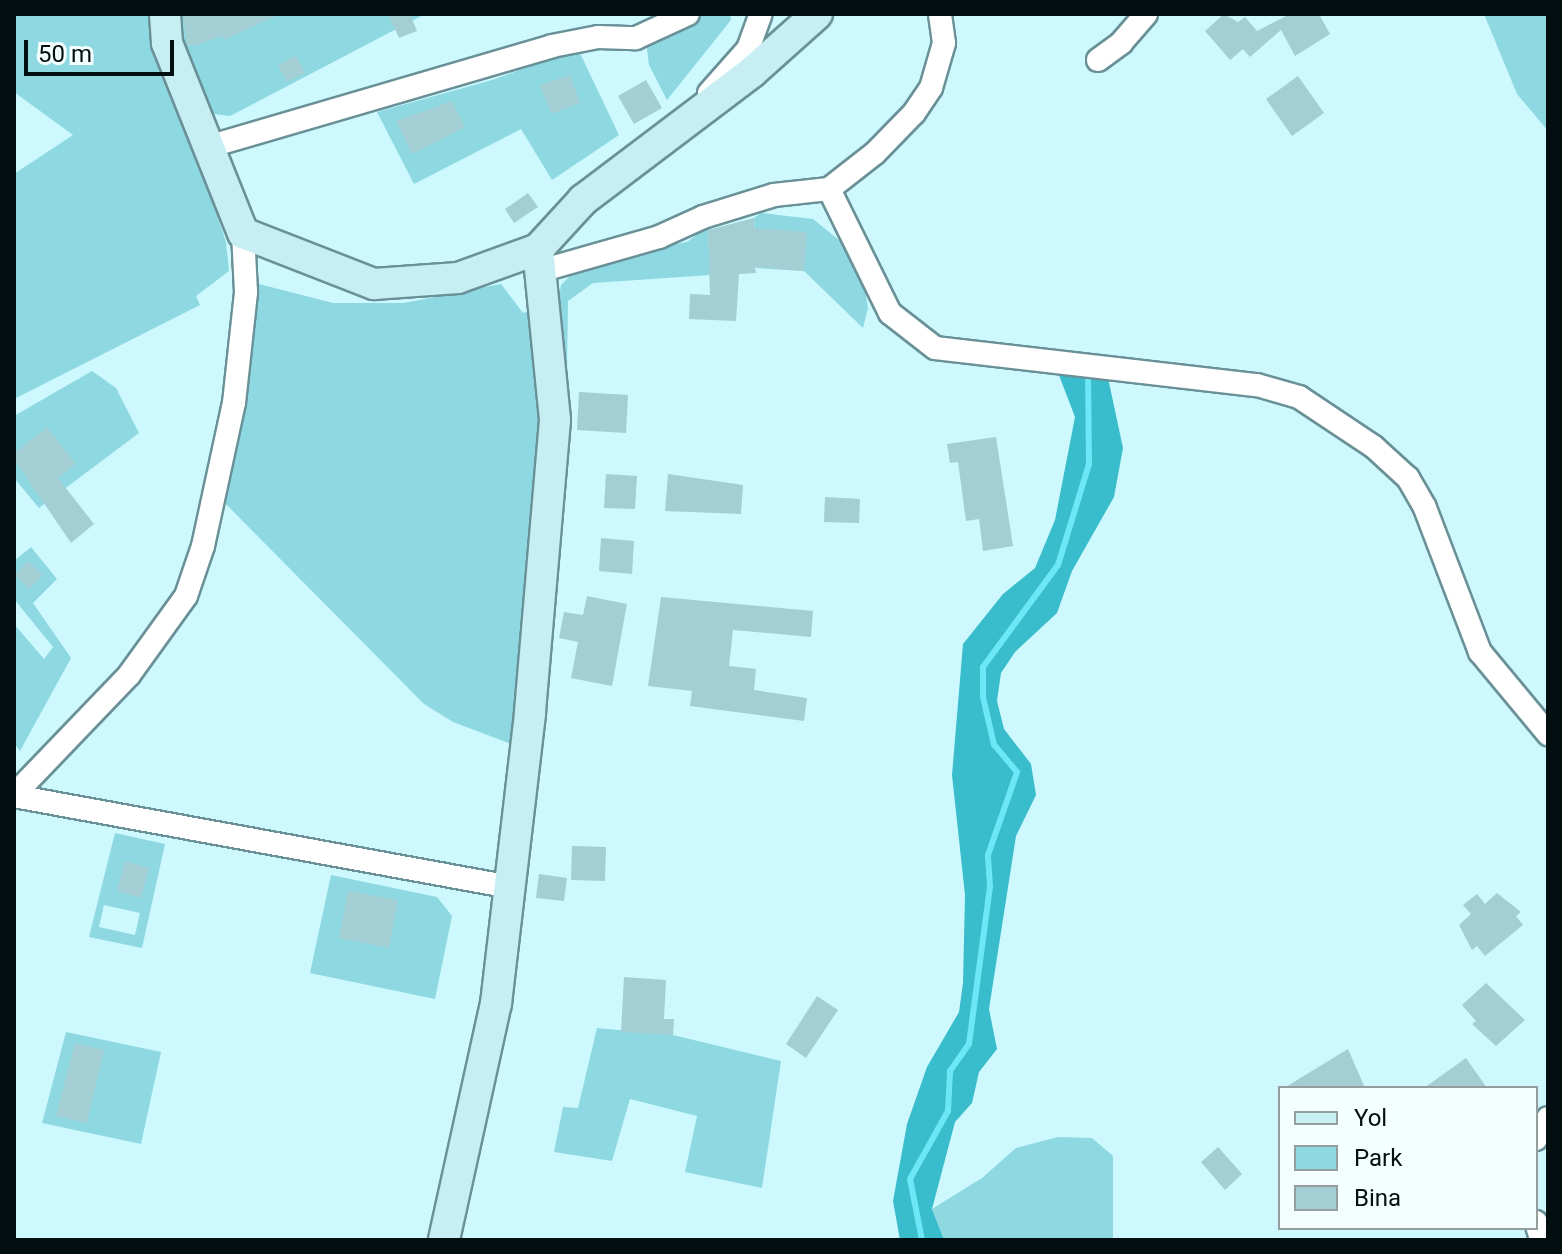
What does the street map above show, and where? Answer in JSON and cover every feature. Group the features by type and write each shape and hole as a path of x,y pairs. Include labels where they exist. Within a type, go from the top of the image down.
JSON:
{"street":[{"path":"14,796 129,675 186,596 203,546 234,403 246,292 243,233 211,146 167,43 165,14"},
{"path":"211,146 552,46 598,37 636,38 688,14"},
{"path":"676,130 748,49 761,14"},
{"path":"444,1240 496,1003 511,887 555,420 539,260 583,200 811,24 817,14"},
{"path":"243,233 374,284 458,278 659,237 703,217 774,195 829,189 875,153 914,113 931,88 944,43 940,14"},
{"path":"1098,60 1121,43 1146,14"},
{"path":"829,189 890,313 935,348 1257,385 1299,397 1374,447 1408,478 1425,508 1480,652 1548,734"},
{"path":"14,796 511,887"},
{"path":"1538,1136 1548,1118"}],"green space":[{"path":"14,14 151,14 156,62 198,154 226,242 229,271 196,296 200,305 14,399 14,174 73,135 14,92"},
{"path":"170,14 425,14 230,116 214,114 197,94"},
{"path":"701,14 730,14 731,20 667,100 649,65 646,41"},
{"path":"1484,14 1548,14 1548,131 1517,94"},
{"path":"578,49 619,135 552,180 521,129 414,184 377,112 492,80"},
{"path":"761,213 813,219 839,240 862,271 868,308 863,328 804,271 756,268 754,218"},
{"path":"708,226 710,275 593,283 568,301 567,371 558,304 561,285 577,269 629,252 687,242"},
{"path":"259,284 333,303 404,303 501,284 523,313 531,310 539,341 542,464 511,744 453,722 424,704 212,490 242,289"},
{"path":"92,371 116,388 139,433 39,508 14,478 14,416"},
{"path":"31,547 57,579 33,603 71,658 20,751 14,743 14,624 44,659 53,647 14,599 14,561"},
{"path":"115,833 165,844 142,948 89,937","holes":["104,905 140,913 135,935 99,927"]},
{"path":"331,875 437,897 452,916 435,999 310,973"},
{"path":"597,1028 673,1035 781,1061 762,1188 685,1172 697,1116 630,1099 612,1161 554,1152 563,1107 578,1108"},
{"path":"66,1032 161,1052 141,1144 42,1123"},
{"path":"1058,1137 1092,1138 1113,1156 1113,1240 944,1240 932,1209 982,1178 1016,1148"}],"shaded area":[{"path":"1057,370 1108,378 1123,448 1114,497 1072,571 1057,613 1015,652 1001,673 997,701 1004,729 1031,764 1036,795 1016,836 989,1009 997,1049 979,1072 972,1103 955,1122 932,1209 944,1240 900,1240 893,1201 907,1124 927,1067 959,1012 963,983 965,895 952,775 963,644 1003,594 1035,568 1055,520 1075,417"}],"building":[{"path":"183,14 280,14 224,40 222,36 187,45"},
{"path":"388,14 410,14 417,31 399,38"},
{"path":"1224,14 1238,22 1245,17 1257,31 1290,14 1319,14 1330,34 1295,56 1281,30 1250,57 1243,49 1230,60 1205,31"},
{"path":"296,55 305,73 287,82 278,65"},
{"path":"570,75 580,103 551,114 540,85"},
{"path":"1298,76 1324,113 1292,136 1266,99"},
{"path":"646,80 662,108 634,124 618,96"},
{"path":"452,101 465,127 412,154 396,121"},
{"path":"528,193 538,207 514,223 505,209"},
{"path":"754,218 754,228 807,232 804,271 755,267 756,273 739,274 736,321 689,319 690,294 710,295 708,230"},
{"path":"579,392 628,395 626,433 577,430"},
{"path":"47,427 76,464 58,478 94,524 71,543 14,459 14,453"},
{"path":"996,437 1013,546 983,551 979,519 966,521 958,462 950,463 947,444"},
{"path":"606,474 637,476 635,509 604,508"},
{"path":"668,474 743,485 741,514 665,511"},
{"path":"825,497 860,499 859,523 824,522"},
{"path":"601,538 634,541 632,574 599,571"},
{"path":"28,561 43,575 29,589 15,575"},
{"path":"587,596 627,604 612,686 571,678 578,642 559,638 564,612 583,615"},
{"path":"661,597 813,611 811,637 733,630 729,666 756,669 754,690 807,698 804,721 690,706 692,691 648,686"},
{"path":"572,846 606,847 605,881 571,880"},
{"path":"125,861 149,868 141,898 117,891"},
{"path":"539,874 567,878 564,901 536,898"},
{"path":"348,891 398,900 389,948 339,938"},
{"path":"1497,893 1521,912 1516,916 1523,925 1485,956 1477,946 1472,950 1459,925 1471,914 1463,905 1477,894 1485,904"},
{"path":"624,977 666,980 664,1019 674,1019 673,1035 621,1032"},
{"path":"1486,983 1525,1020 1496,1046 1472,1024 1476,1021 1462,1005"},
{"path":"817,996 838,1010 806,1058 786,1044"},
{"path":"75,1043 104,1050 87,1123 56,1116"},
{"path":"1348,1049 1364,1086 1287,1086"},
{"path":"1466,1058 1486,1086 1427,1086"},
{"path":"1218,1147 1242,1174 1225,1190 1201,1162"}],"waterway":[{"path":"922,1240 910,1179 948,1111 950,1071 969,1044 990,886 988,855 1017,772 994,745 983,697 983,667 1058,565 1089,464 1088,375"}]}
